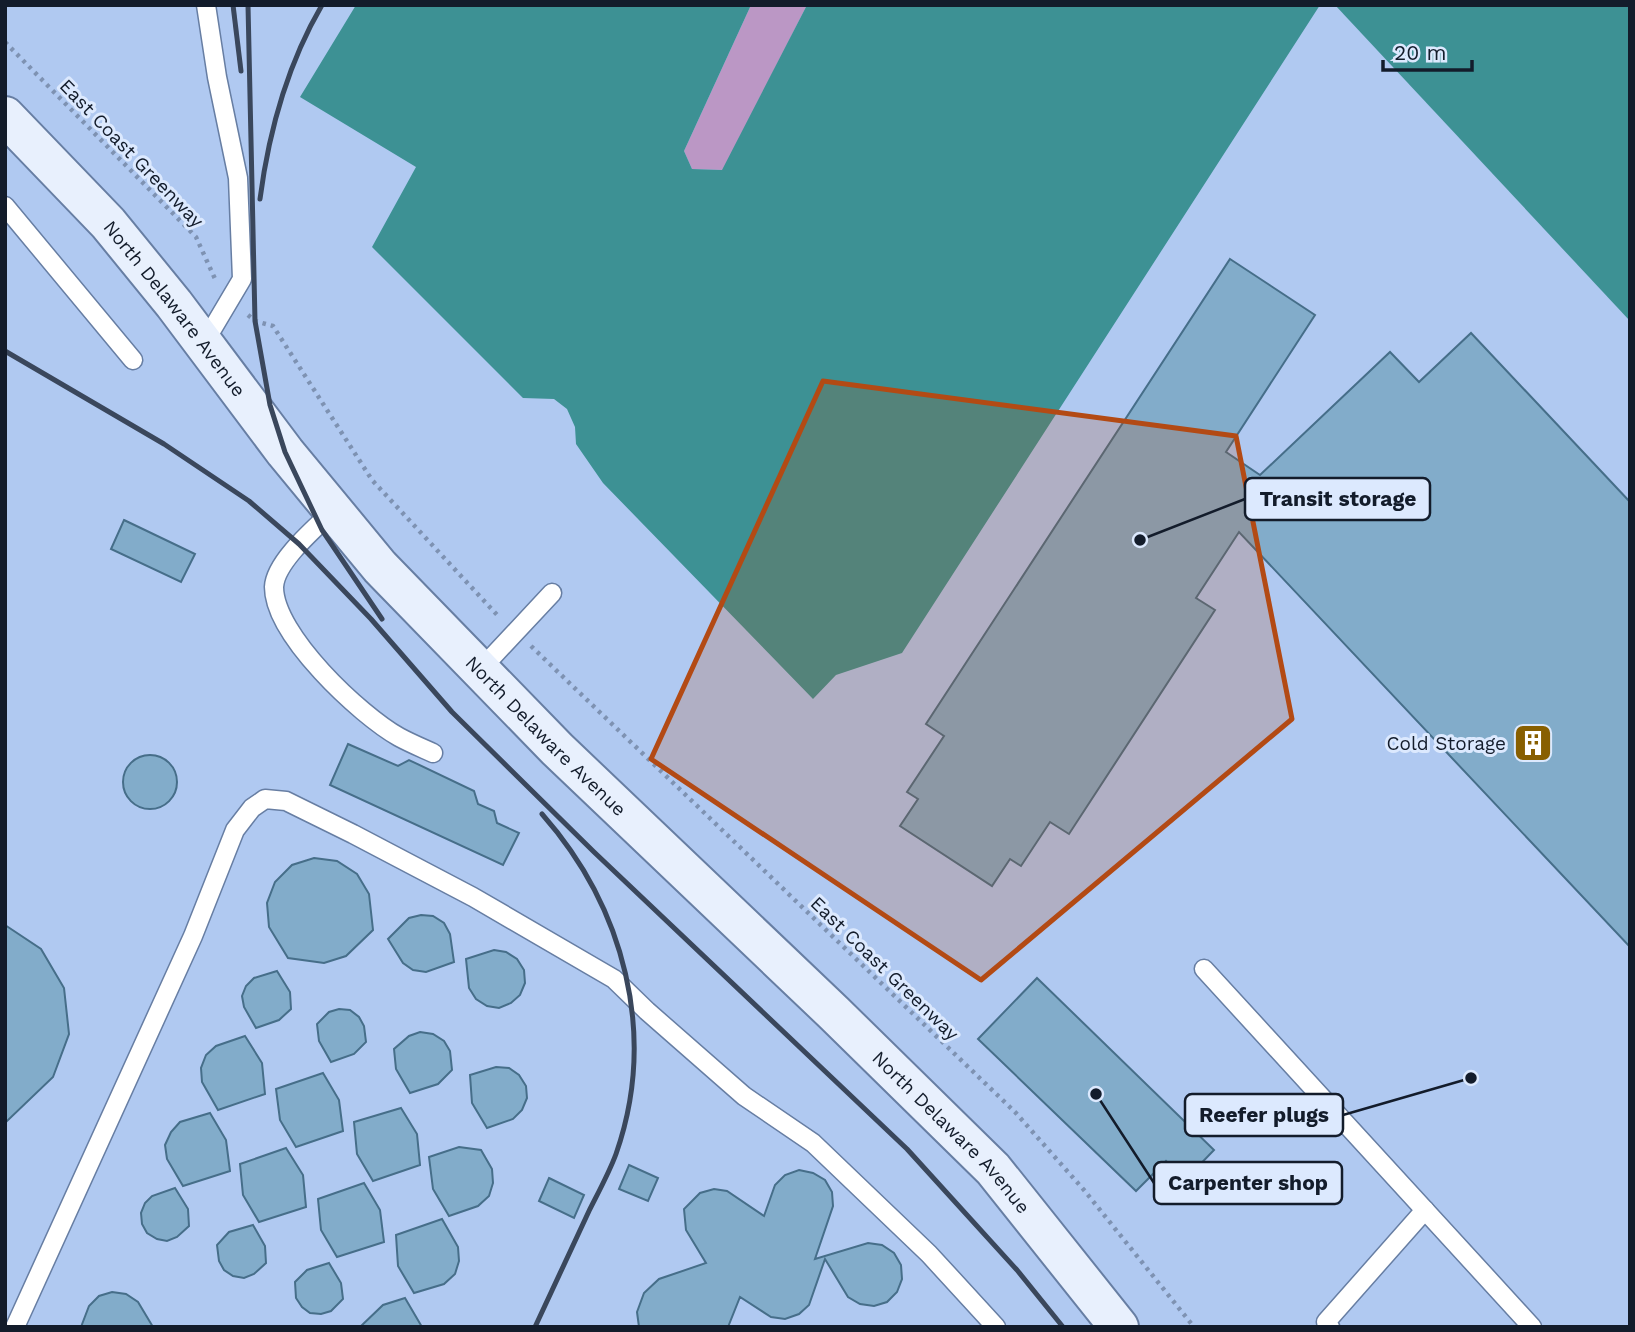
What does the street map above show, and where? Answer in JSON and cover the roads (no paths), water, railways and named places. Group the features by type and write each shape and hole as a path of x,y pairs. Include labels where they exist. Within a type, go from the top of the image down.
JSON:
{"street":[{"name":"North Delaware Avenue","path":"5,116 108,223 204,343 285,452 380,567 557,749 993,1169 1119,1327"}],"lane":[{"path":"204,343 242,279 238,178 206,5"},
{"path":"5,206 134,360"},
{"path":"332,511 286,558 274,586 282,620 307,657 354,702 397,736 433,753"},
{"path":"480,670 552,593"},
{"path":"15,1327 193,936 235,830 252,808 265,799 286,801 353,834 473,897 614,979 744,1096 813,1143 929,1254 996,1327"},
{"path":"1204,969 1532,1327"},
{"path":"1330,1327 1326,1322 1425,1210"}],"railway":[{"path":"233,5 241,71"},
{"path":"248,5 255,321 270,405 285,452 322,530 382,619"},
{"path":"260,199 281,99 299,51 322,5"},
{"path":"5,351 164,444 249,501 299,544 371,619 452,712 594,852 907,1149 1017,1270 1063,1327"},
{"path":"535,1327 616,1154 628,1109 634,1063 633,1018 626,974 613,931 594,889 570,850 542,814"}],"place":[{"name":"Transit storage","path":"1140,540"},
{"name":"Cold Storage","path":"1533,743"},
{"name":"Reefer plugs","path":"1471,1078"},
{"name":"Carpenter shop","path":"1096,1094"}]}
